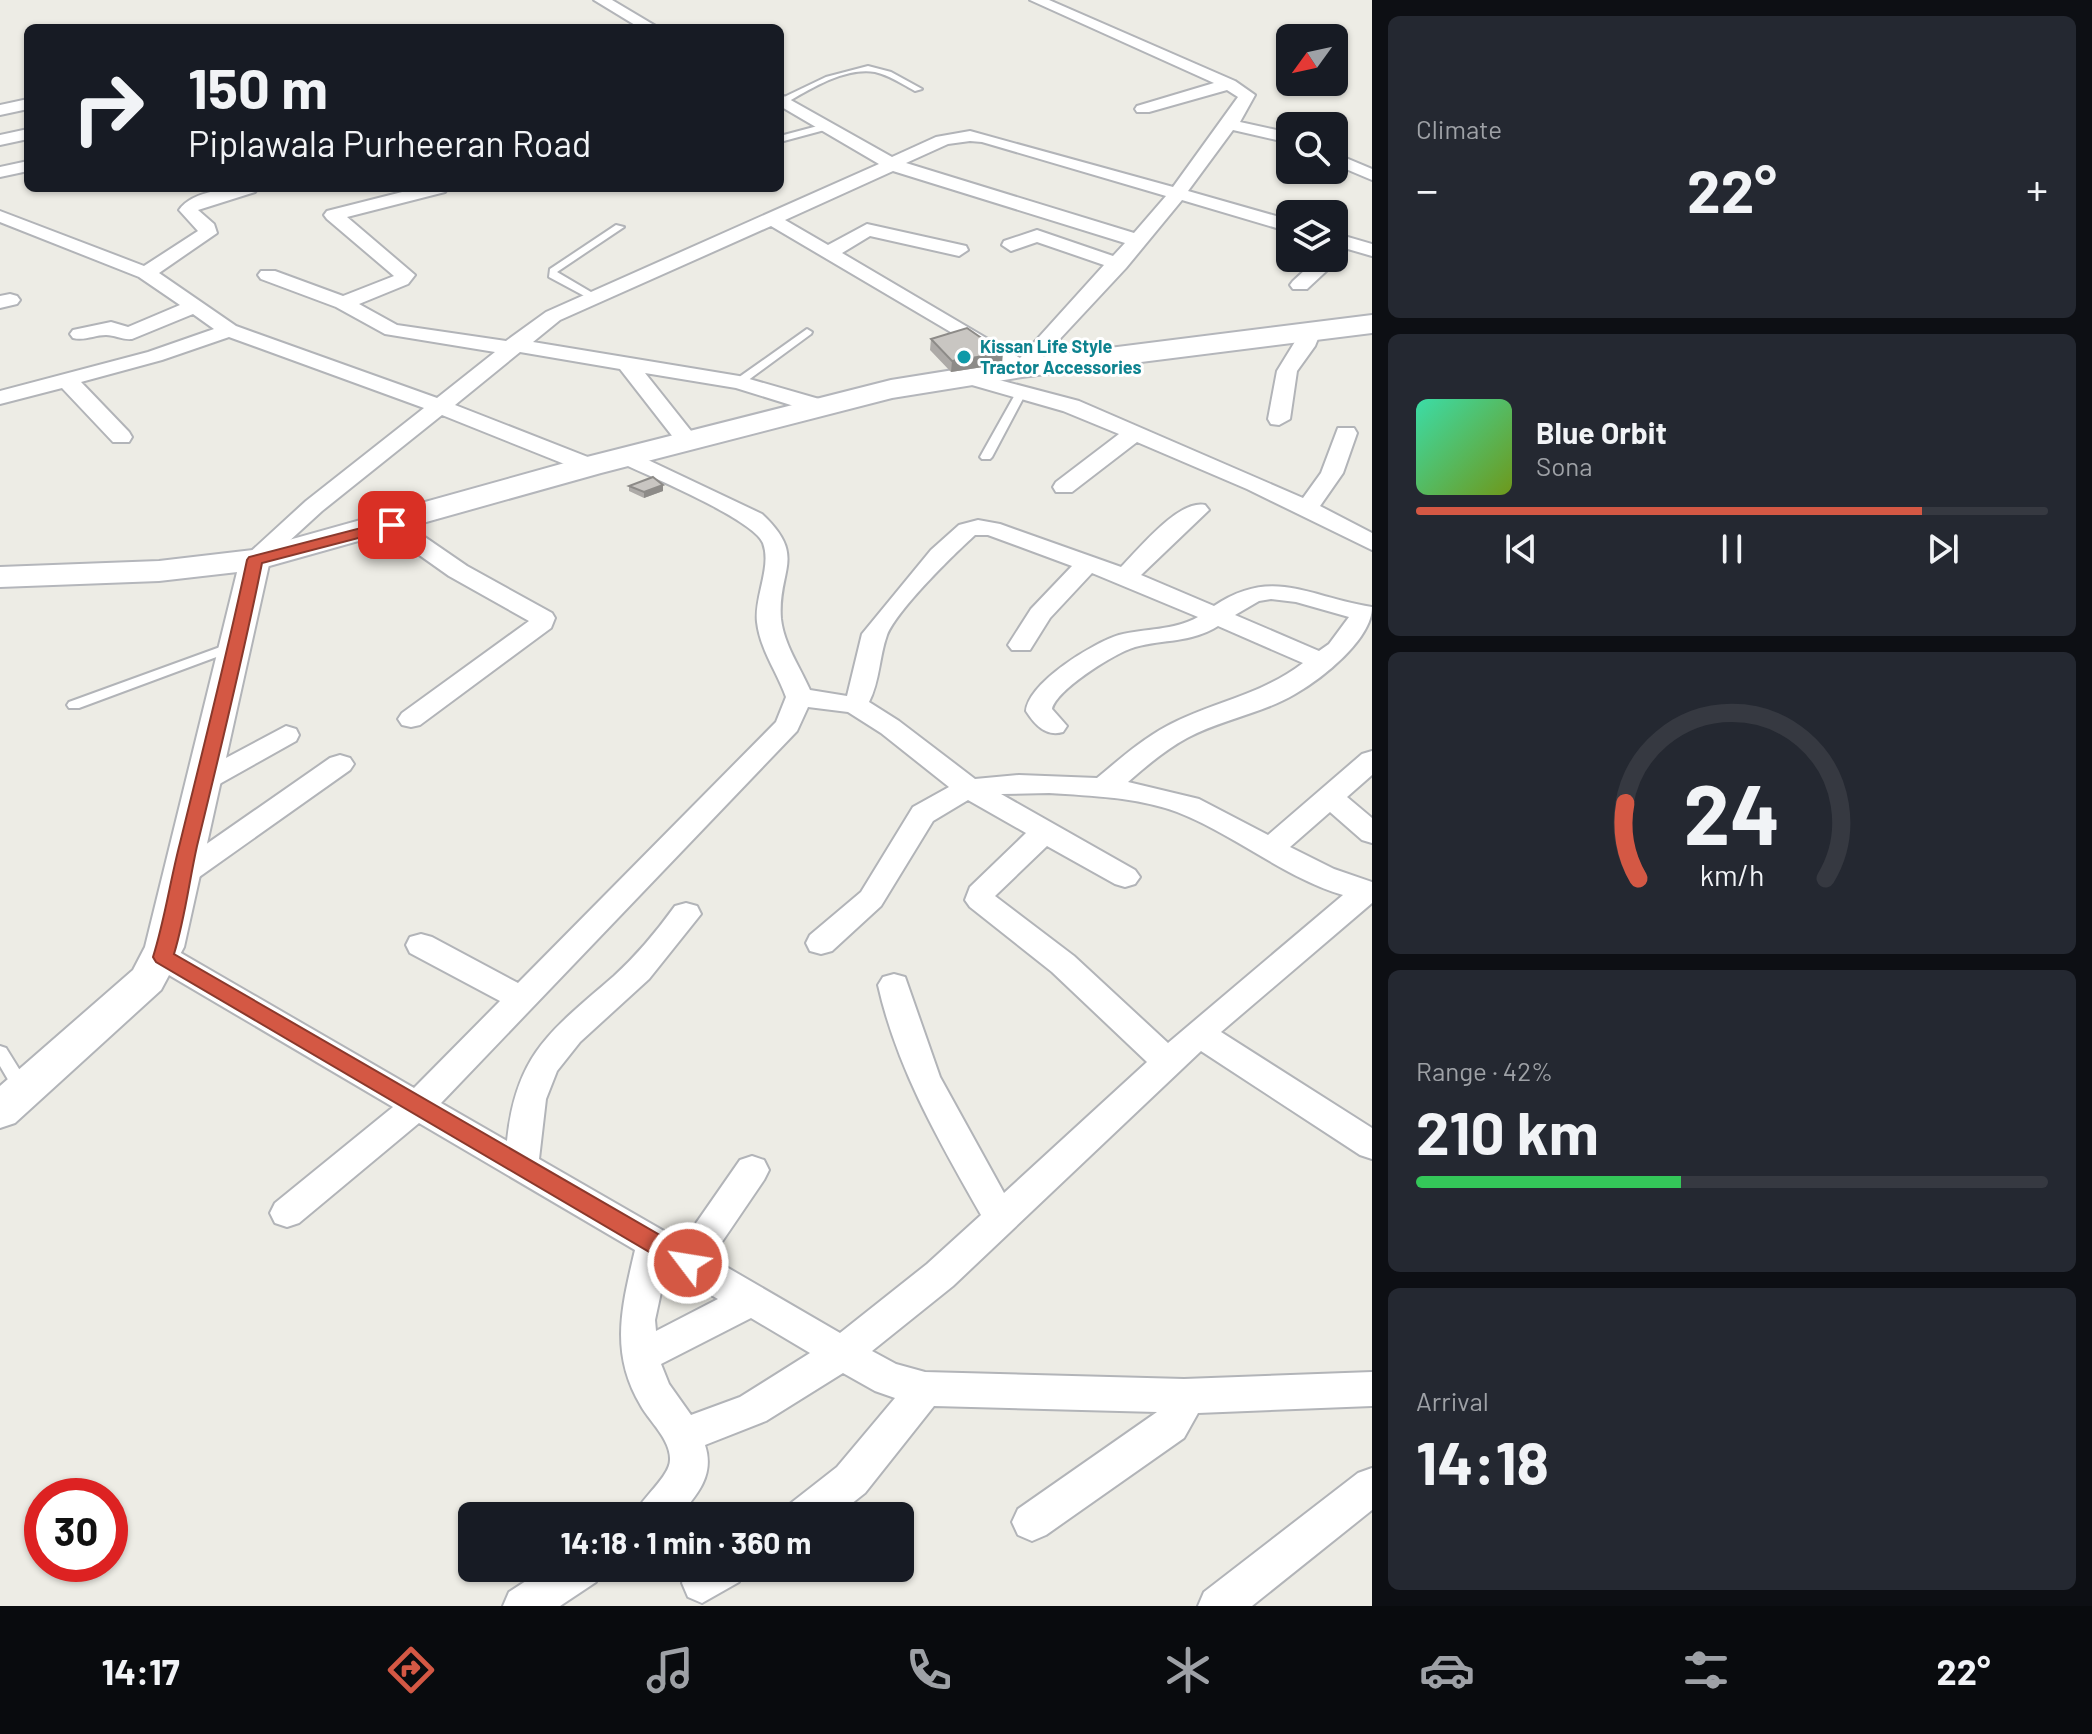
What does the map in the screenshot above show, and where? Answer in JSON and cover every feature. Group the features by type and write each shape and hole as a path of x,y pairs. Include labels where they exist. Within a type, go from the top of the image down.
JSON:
{"main road":[{"path":"0,577 159,571 255,560 392,525 590,466 891,389 965,377 1022,380 1311,331 1372,324"}],"street":[{"path":"601,0 644,24"},
{"path":"1022,380 1139,241 1247,95 1229,84 1037,0"},
{"path":"1143,109 1229,84"},
{"path":"784,101 885,158 890,164 1139,241"},
{"path":"0,110 24,105"},
{"path":"1228,124 1276,135"},
{"path":"0,140 24,135"},
{"path":"12,1101 147,980 163,957 176,914 182,875 238,645 255,560 314,506 553,316 876,173 890,164 952,139 974,135 1276,222"},
{"path":"1348,163 1368,170"},
{"path":"0,172 24,167"},
{"path":"146,273 208,233 188,210 191,206 236,192"},
{"path":"343,303 401,280 405,275 333,215 423,192"},
{"path":"0,216 146,273 229,330 442,407 590,466"},
{"path":"771,219 1022,380 1071,406 1307,508 1372,543"},
{"path":"828,253 867,230 959,250"},
{"path":"1011,245 1037,236 1119,264"},
{"path":"1348,246 1372,250"},
{"path":"1300,285 1314,272"},
{"path":"268,275 343,303 392,330 739,382 818,406"},
{"path":"80,334 111,328 127,334 193,307"},
{"path":"0,398 155,356 229,330"},
{"path":"1279,419 1287,371 1305,346 1311,331"},
{"path":"628,365 688,441"},
{"path":"67,380 121,437"},
{"path":"1064,487 1135,433"},
{"path":"1307,508 1332,473 1346,433"},
{"path":"287,1213 419,1104 788,725 799,697 769,624 768,602 778,547 771,532 754,519 627,457"},
{"path":"1125,577 1171,530 1197,510"},
{"path":"392,525 458,571 543,618 542,623 411,719"},
{"path":"855,705 863,689 875,634 920,576 967,530 978,527 992,529 1125,577 1322,662"},
{"path":"1021,645 1040,614 1087,564"},
{"path":"1054,726 1039,711 1040,702 1118,643 1136,638 1180,635 1218,617 1250,596 1268,592 1286,593 1368,614 1338,649 1285,689 1179,731 1148,750 1102,789"},
{"path":"799,697 855,705 890,727 970,789 1125,877"},
{"path":"204,781 286,735"},
{"path":"1269,850 1372,760"},
{"path":"182,875 340,764"},
{"path":"821,943 871,899 923,814 935,804 970,789 1003,784 1159,795 1189,806 1333,881 1369,892"},
{"path":"1329,797 1372,833"},
{"path":"1044,832 980,894 980,900 1063,964 1167,1061"},
{"path":"683,1436 753,1409 842,1353 940,1275 1167,1061 1282,959 1369,892"},
{"path":"521,1165 535,1081 551,1053 585,1017 636,973 686,914"},
{"path":"421,945 523,1000"},
{"path":"163,957 888,1379 925,1389 1184,1396 1372,1389"},
{"path":"894,985 900,1019 914,1058 1001,1219"},
{"path":"1198,1033 1372,1145"},
{"path":"688,1263 752,1170"},
{"path":"654,1243 637,1320 640,1357 653,1393 683,1436 690,1458 686,1478 665,1502"},
{"path":"640,1357 752,1300"},
{"path":"823,1502 851,1480 925,1389"},
{"path":"1032,1522 1170,1426 1184,1396"},
{"path":"1219,1606 1372,1486"},
{"path":"524,1606 561,1582"}],"lane":[{"path":"784,99 816,83 866,69 879,70 918,89"},
{"path":"784,138 829,126"},
{"path":"593,297 557,279 552,275 553,271 619,227"},
{"path":"739,382 807,332"},
{"path":"986,457 1022,380"},
{"path":"74,705 238,645"},
{"path":"0,1052 12,1101"}],"building":[{"path":"967,328 1003,353 952,361 931,339"},
{"path":"653,477 663,485 644,492 629,486"}],"place":[{"name":"Kissan Life Style Tractor Accessories","path":"964,357"}],"route":[{"path":"392,525 255,560 238,645 186,853 176,914 163,957 688,1263"}]}
